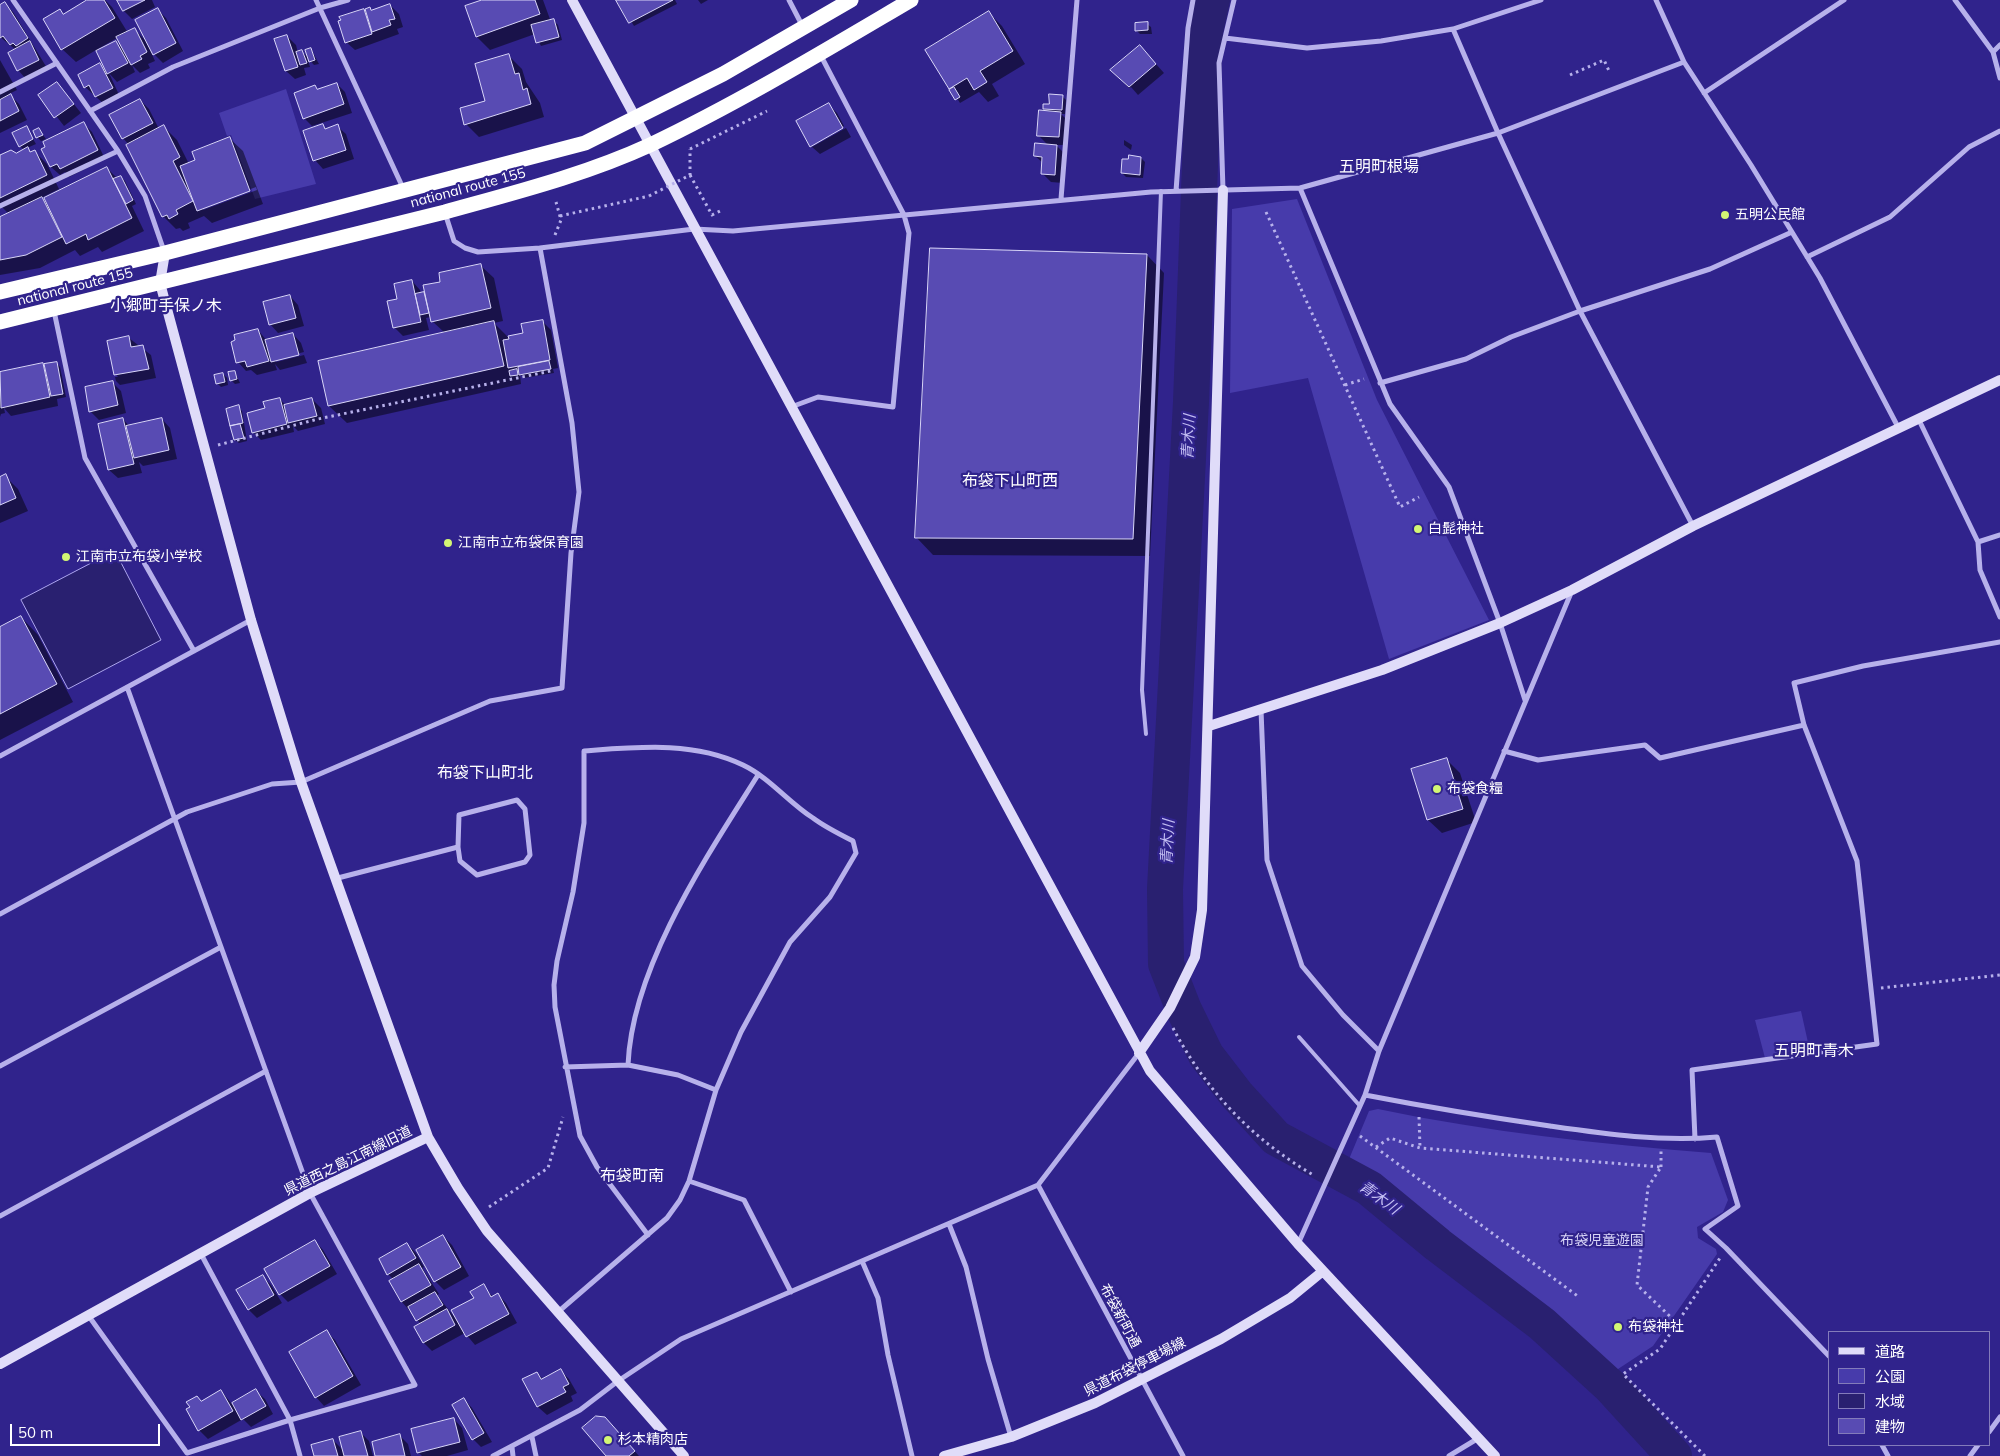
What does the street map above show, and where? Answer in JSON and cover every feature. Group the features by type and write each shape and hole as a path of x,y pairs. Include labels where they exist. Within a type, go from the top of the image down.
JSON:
{"highway":[{"name":"national route 155","path":"0,292 165,253 403,189 585,143 723,74 851,0"},
{"name":"national route 155","path":"0,322 508,195 649,145 776,79 912,0"}],"street":[{"path":"13,0 118,151 145,196 165,253 160,283 250,620 334,879 428,1137"},
{"path":"316,0 403,189"},
{"path":"90,112 173,67 320,8 348,0"},
{"path":"572,0 790,408 1150,1071 1298,1244 1477,1439 1495,1456"},
{"path":"789,0 804,27"},
{"path":"1061,199 1077,0"},
{"path":"1176,191 1188,28 1193,0"},
{"path":"493,1456 580,1410 618,1381 681,1339 1038,1185 1139,1053 1167,1013 1191,966 1195,957 1202,910 1209,726 1219,63 1234,0"},
{"path":"1225,38 1307,48 1381,41 1453,29 1541,0"},
{"path":"1656,0 1684,62 1807,257 1898,427"},
{"path":"1704,93 1844,0"},
{"path":"1955,0 1993,52 2000,78"},
{"path":"1453,29 1498,133 1580,311 1693,526"},
{"path":"1993,52 2000,45"},
{"path":"790,408 818,397 893,407 909,233 904,215 819,54"},
{"path":"445,212 454,241 465,248 478,252 550,247 694,228 733,231 1161,191 1300,188 1498,133 1684,62"},
{"path":"0,92 57,63"},
{"path":"1807,257 1890,216 1969,147 2000,131"},
{"path":"0,206 118,151"},
{"path":"1300,188 1390,404 1449,487 1500,623 1525,700"},
{"path":"1380,383 1466,360 1511,337 1580,311 1710,269 1792,232"},
{"path":"0,914 188,812 272,784 301,782 490,701 562,688 571,553 579,492 572,423 540,248"},
{"path":"54,309 85,458 194,651"},
{"path":"1209,726 1382,670 1500,623 1572,590 1693,526 2000,380"},
{"path":"1918,418 1978,542 1980,570 2000,617"},
{"path":"1978,542 2000,535"},
{"path":"1298,1244 1365,1095 1380,1051 1572,590"},
{"path":"0,756 250,620"},
{"path":"1694,1139 1692,1070 1877,1044 1858,861 1804,725 1794,683 1863,666 2000,642"},
{"path":"88,1315 187,1452 290,1420 415,1385 310,1193 127,687"},
{"path":"1261,710 1267,860 1302,966 1343,1015 1380,1051"},
{"path":"1504,751 1538,760 1644,745 1660,758 1804,725"},
{"path":"558,1312 648,1235 667,1218 689,1181 716,1090 740,1032 790,942 830,897 856,853 852,841 812,818 774,785 743,766 717,756 687,749 647,747 584,751 584,824 554,985 555,1007 570,1095 580,1136 608,1183 648,1235"},
{"path":"628,1065 634,1022 649,972 710,851 758,775"},
{"path":"517,800 525,810 530,855 525,862 477,874 460,861 458,847 459,815 517,800"},
{"path":"334,879 458,847"},
{"path":"0,1066 221,946"},
{"path":"565,1066 628,1065 678,1075 716,1090"},
{"path":"0,1216 266,1071"},
{"path":"1365,1095 1420,1106 1631,1138 1694,1139 1718,1136 1738,1206 1705,1229 1726,1248 1828,1355"},
{"name":"県道西之島江南線旧道","path":"0,1364 310,1193 428,1137 476,1215 684,1456"},
{"path":"689,1181 744,1200 791,1292"},
{"name":"布袋新町通","path":"1038,1185 1141,1381 1183,1456"},
{"path":"949,1224 966,1267 988,1359 1012,1437"},
{"path":"201,1254 290,1420 300,1456"},
{"path":"862,1261 878,1298 888,1355 912,1456"},
{"name":"県道布袋停車場線","path":"944,1456 1012,1437 1095,1403 1141,1381 1221,1339 1290,1298 1323,1271"},
{"path":"1990,1431 2000,1417"},
{"path":"532,1437 536,1456"},
{"path":"1449,1456 1477,1439"},
{"path":"512,1447 513,1456"}],"lane":[{"path":"1146,734 1142,690 1161,191"},
{"path":"1299,1037 1360,1106"}],"path":[{"path":"1570,75 1604,60 1610,73"},
{"path":"720,210 712,215 690,175 690,149 767,111"},
{"path":"560,216 649,196 690,175"},
{"path":"550,247 561,220 556,202"},
{"path":"1266,212 1400,507 1419,498"},
{"path":"205,448 318,420 562,369"},
{"path":"1345,385 1364,379"},
{"path":"1871,990 2000,975"},
{"path":"1167,1013 1207,1083 1240,1120 1282,1156 1328,1179"},
{"path":"476,1215 548,1168 570,1095"},
{"path":"1420,1106 1418,1129 1420,1148"},
{"path":"1350,1128 1579,1297"},
{"path":"1376,1147 1390,1138 1420,1148 1661,1167"},
{"path":"1662,1139 1661,1167 1648,1187 1637,1285 1676,1322"},
{"path":"1705,1456 1623,1374 1660,1350 1676,1322 1726,1248"}],"green space":[{"path":"286,89 316,184 255,199 231,135 227,136 219,113"},
{"path":"1297,199 1377,400 1489,620 1389,659 1308,378 1230,393 1232,209"},
{"path":"1801,1011 1809,1047 1765,1058 1755,1020"},
{"name":"布袋児童遊園","path":"1378,1109 1502,1131 1627,1146 1711,1153 1728,1200 1723,1212 1697,1227 1698,1238 1716,1249 1717,1254 1653,1346 1615,1371 1347,1164 1369,1111"}],"water":[{"path":"115,551 161,640 68,689 21,600"}],"building":[{"path":"87,0 104,0 115,18 61,50 43,19 60,9 63,14"},
{"path":"117,0 145,0 123,11"},
{"path":"482,0 535,0 540,14 476,37 465,6"},
{"path":"616,0 673,0 629,23"},
{"path":"5,2 28,38 16,46 13,43 10,45 3,36 0,38 0,5"},
{"path":"390,4 395,19 389,20 391,25 372,32 365,9 370,7 371,10"},
{"path":"158,8 176,43 153,55 135,20"},
{"path":"364,9 372,34 345,43 338,21 341,20 339,17"},
{"path":"989,11 1013,51 980,71 987,82 974,90 967,78 949,89 925,50"},
{"path":"554,19 559,37 536,43 531,25"},
{"path":"1148,22 1148,30 1135,31 1135,23"},
{"path":"135,28 147,52 140,56 142,59 131,65 116,37"},
{"path":"287,35 298,67 285,71 274,39"},
{"path":"30,41 39,60 17,71 8,53"},
{"path":"116,41 128,63 107,74 96,51"},
{"path":"1140,45 1156,64 1129,87 1110,70"},
{"path":"311,48 315,60 309,62 305,50"},
{"path":"302,50 307,63 300,65 296,52"},
{"path":"509,54 515,74 519,73 523,90 527,88 531,104 464,125 460,108 485,101 475,64"},
{"path":"100,63 113,88 95,97 89,85 84,88 78,75"},
{"path":"57,82 74,104 54,118 38,95"},
{"path":"337,83 344,104 303,119 294,93 315,85 317,89"},
{"path":"954,87 960,97 955,100 949,90"},
{"path":"11,94 19,111 0,121 0,100"},
{"path":"1049,94 1063,95 1062,110 1043,109 1043,104 1049,104"},
{"path":"140,99 153,123 122,139 109,115"},
{"path":"829,103 843,128 810,147 796,121"},
{"path":"1039,110 1061,112 1059,137 1037,136"},
{"path":"84,122 98,150 60,169 57,164 50,167 41,149 45,147 43,142"},
{"path":"323,124 325,129 338,124 346,150 313,161 303,131"},
{"path":"164,125 180,157 173,161 193,201 176,210 178,214 169,219 167,215 162,217 126,145"},
{"path":"27,126 33,139 19,147 12,133"},
{"path":"39,128 43,135 36,138 33,131"},
{"path":"230,137 250,191 197,211 180,166 195,160 192,152"},
{"path":"1035,143 1057,145 1055,175 1041,174 1042,157 1034,156"},
{"path":"28,147 30,152 35,150 47,175 0,198 0,155 11,150 16,153"},
{"path":"1129,155 1141,157 1140,175 1121,173 1122,159 1128,159"},
{"path":"107,167 132,218 88,240 86,234 66,244 44,198"},
{"path":"121,176 133,200 126,204 113,179"},
{"path":"42,197 62,237 26,255 0,260 0,217"},
{"path":"930,248 1147,254 1133,539 915,538"},
{"path":"481,264 491,308 431,322 423,285 440,282 439,273"},
{"path":"412,280 421,322 393,328 387,301 397,299 394,284"},
{"path":"424,292 429,313 420,315 415,294"},
{"path":"290,295 296,318 269,325 263,302"},
{"path":"543,320 550,360 508,368 503,340 509,339 508,336 523,333 521,324"},
{"path":"494,321 504,366 328,406 318,361"},
{"path":"258,329 269,361 247,367 245,361 236,363 231,342 235,340 234,335"},
{"path":"293,333 299,355 271,362 265,340"},
{"path":"129,336 131,347 143,345 149,369 114,375 107,341"},
{"path":"549,361 551,369 519,375 518,367"},
{"path":"57,362 63,394 51,396 44,364"},
{"path":"43,363 50,397 1,408 0,372"},
{"path":"517,369 518,375 510,376 509,371"},
{"path":"235,371 237,379 230,381 228,372"},
{"path":"223,373 225,382 216,384 214,375"},
{"path":"113,381 118,405 89,412 85,387"},
{"path":"280,398 287,424 252,433 247,413 265,408 263,402"},
{"path":"312,398 317,416 288,423 284,405"},
{"path":"239,405 243,423 230,426 226,409"},
{"path":"123,418 134,464 108,470 98,424"},
{"path":"162,418 169,450 134,458 126,426"},
{"path":"240,424 244,438 234,440 230,426"},
{"path":"6,474 16,498 0,505 0,477"},
{"path":"21,616 57,684 0,714 0,627"},
{"name":"布袋食糧","path":"1447,758 1463,809 1427,820 1411,769"},
{"path":"443,1235 461,1267 434,1282 416,1250"},
{"path":"315,1240 330,1266 279,1295 264,1269"},
{"path":"407,1243 416,1258 387,1275 379,1259"},
{"path":"419,1264 431,1285 401,1302 389,1281"},
{"path":"263,1275 274,1295 248,1310 236,1290"},
{"path":"484,1284 491,1297 498,1293 509,1314 466,1337 451,1310 474,1298 470,1292"},
{"path":"435,1292 443,1305 416,1321 408,1307"},
{"path":"447,1309 455,1325 423,1343 414,1327"},
{"path":"327,1330 353,1376 315,1398 289,1352"},
{"path":"561,1369 569,1384 563,1387 566,1392 537,1407 522,1379 537,1372 541,1379"},
{"path":"256,1389 266,1406 241,1420 232,1403"},
{"path":"221,1390 233,1411 198,1431 186,1409 190,1407 186,1402 197,1396 201,1401"},
{"path":"464,1398 484,1433 472,1440 452,1405"},
{"name":"杉本精肉店","path":"596,1416 605,1417 635,1451 629,1456 606,1456 582,1428"},
{"path":"454,1418 460,1442 417,1453 411,1429"},
{"path":"361,1431 368,1456 344,1456 339,1437"},
{"path":"400,1434 405,1456 375,1456 372,1442"},
{"path":"333,1439 338,1456 314,1456 311,1445"}],"waterway":[{"name":"青木川","path":"1212,0 1205,32 1191,402 1165,889 1166,964 1184,1010 1206,1055 1236,1094 1276,1138 1369,1188 1438,1245 1542,1324 1611,1387 1674,1456"}],"place":[{"name":"五明公民館","path":"1725,215"},
{"name":"白髭神社","path":"1418,529"},
{"name":"江南市立布袋保育園","path":"448,543"},
{"name":"江南市立布袋小学校","path":"66,557"},
{"name":"布袋食糧","path":"1437,789"},
{"name":"布袋神社","path":"1618,1327"},
{"name":"杉本精肉店","path":"608,1440"}],"district":[{"name":"五明町根場","path":"1379,167"},
{"name":"小郷町手保ノ木","path":"166,306"},
{"name":"布袋下山町西","path":"1010,481"},
{"name":"布袋下山町北","path":"485,773"},
{"name":"五明町青木","path":"1814,1051"},
{"name":"布袋町南","path":"632,1176"}]}
